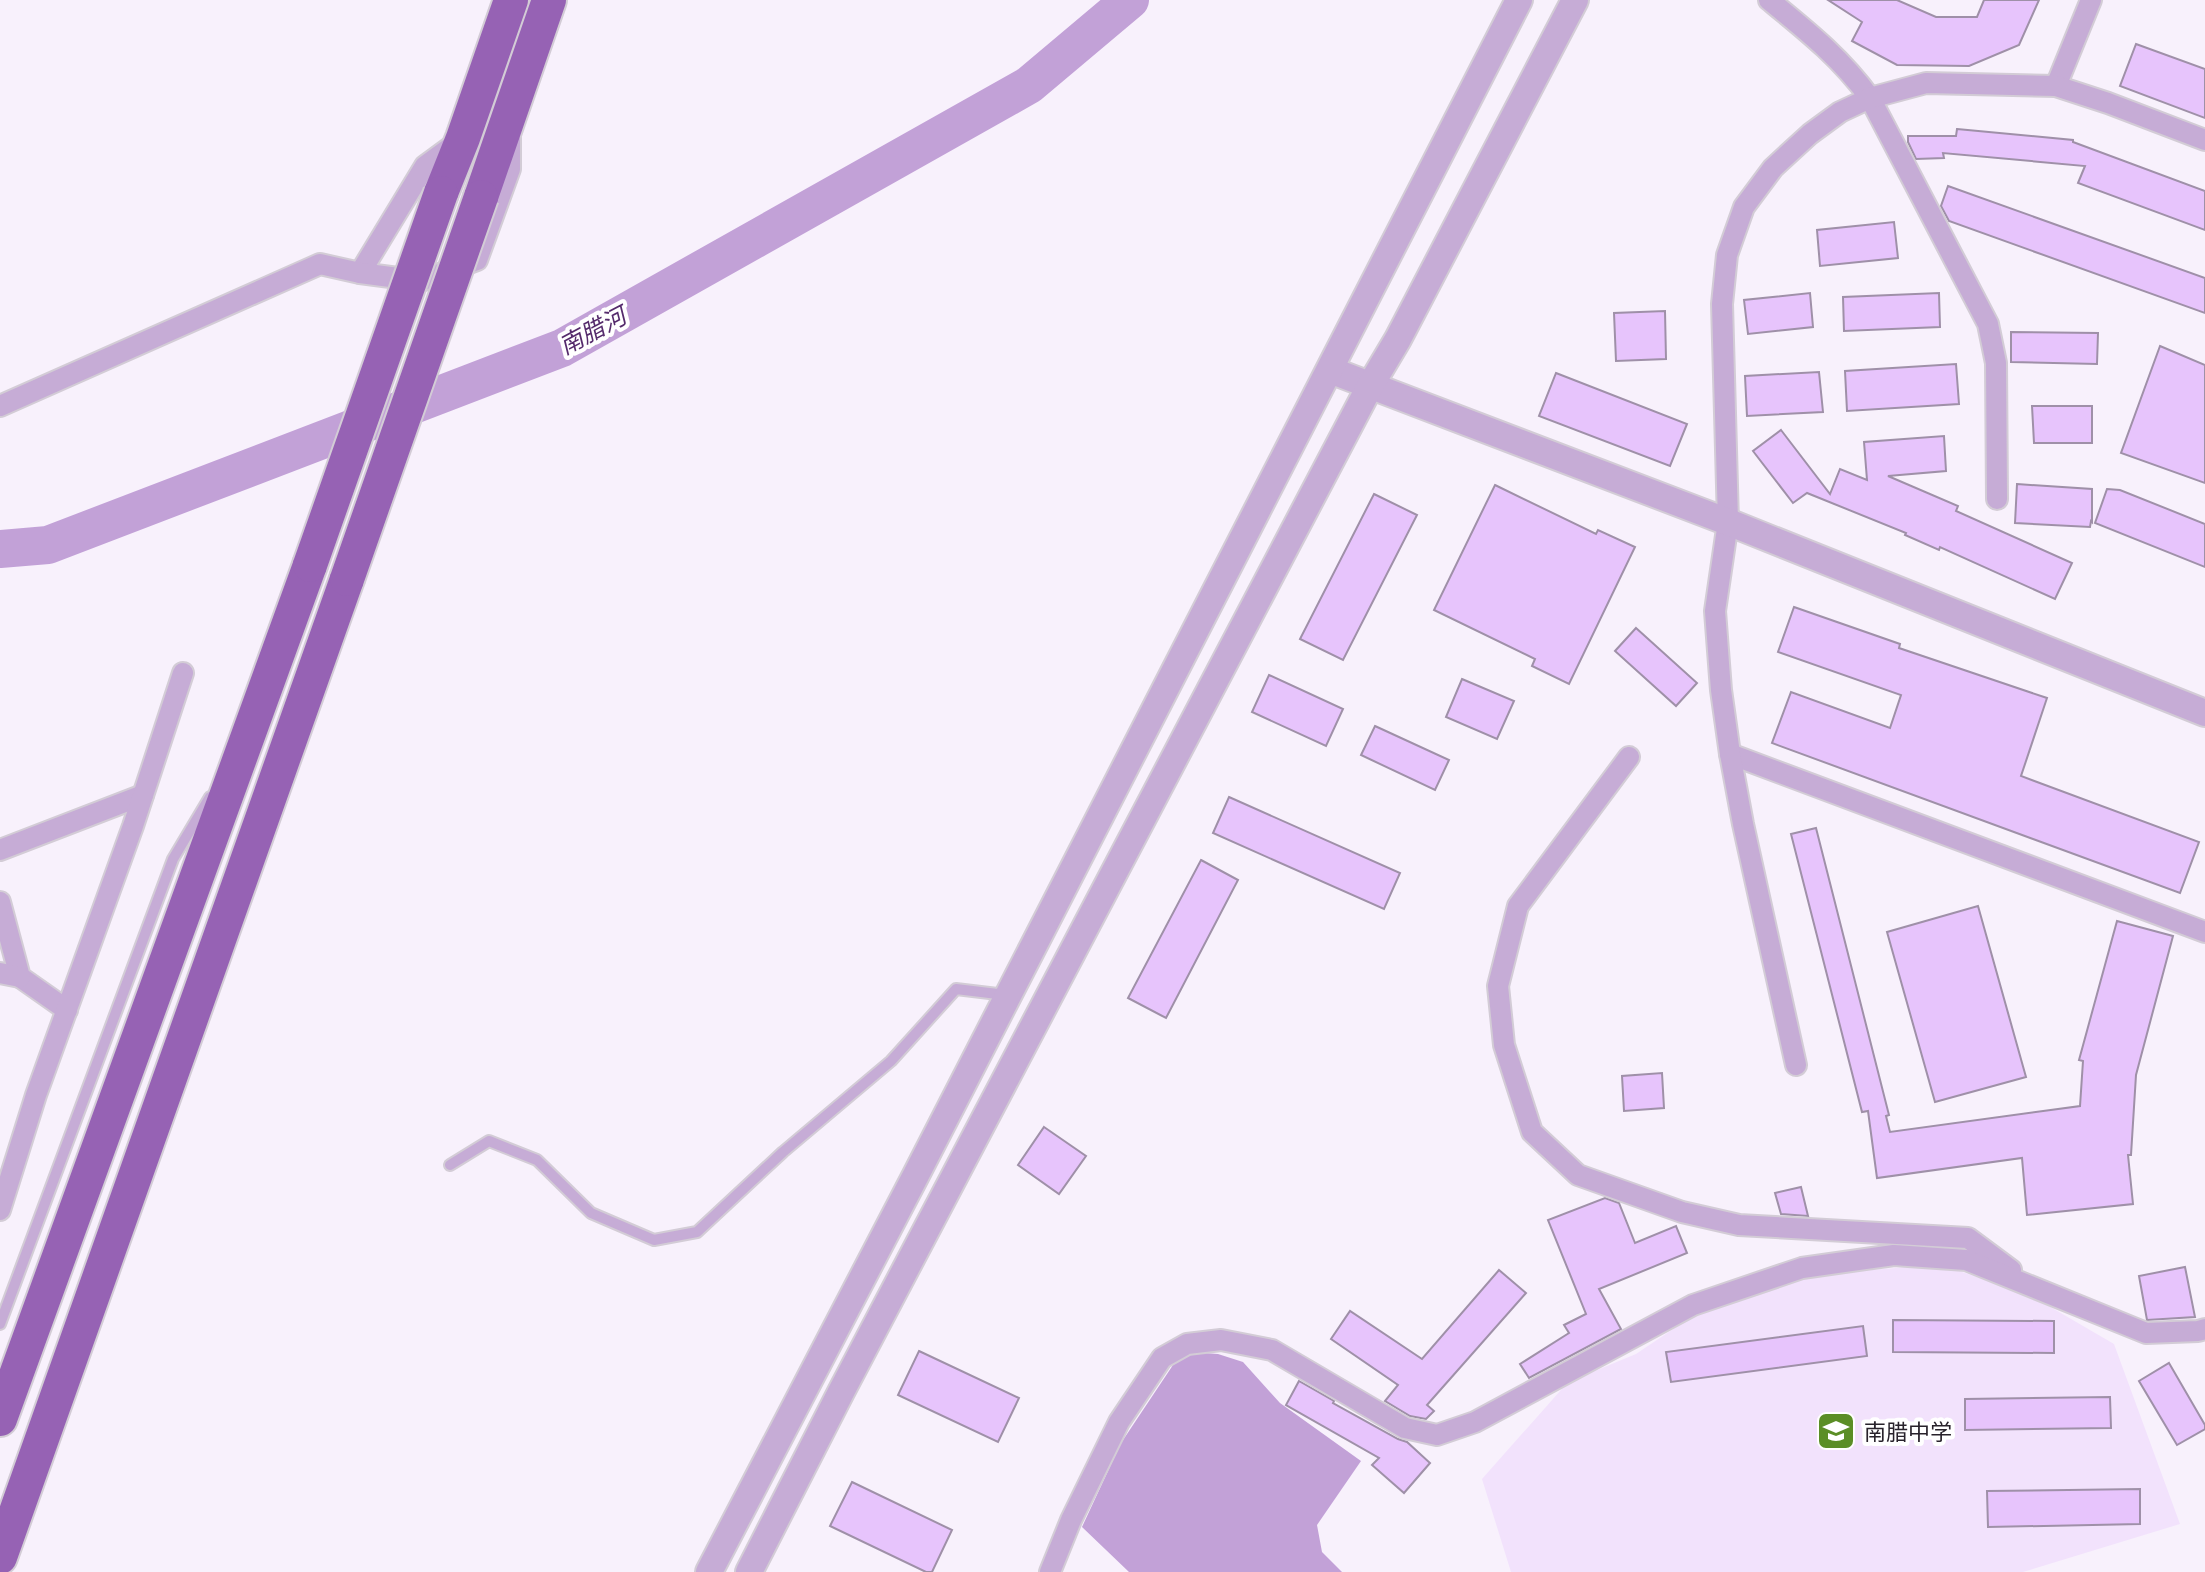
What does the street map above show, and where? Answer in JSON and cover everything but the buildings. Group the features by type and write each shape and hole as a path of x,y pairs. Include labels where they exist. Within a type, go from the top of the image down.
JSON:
{"highway":[{"path":"0,1419 511,0"},
{"path":"0,1557 549,0"}],"street":[{"path":"709,1572 1519,0"},
{"path":"749,1572 1575,0"},
{"path":"1769,0 1849,70 1870,98 1988,324 1996,363 1997,499"},
{"path":"2056,86 2091,0"},
{"path":"1796,1065 1730,754 1715,611 1728,522 1722,304 1727,255 1744,207 1773,168 1840,112 1870,98 1926,83 2056,86 2205,140"},
{"path":"0,406 320,264 421,281 477,260 510,169 510,115"},
{"path":"360,273 425,166 463,138"},
{"path":"1330,370 1728,522 2205,713"},
{"path":"0,1210 36,1095 183,673"},
{"path":"1730,754 2205,932"},
{"path":"1629,757 1518,906 1498,986 1504,1045 1532,1132 1578,1175 1682,1212 1739,1225 1968,1238 2036,1289"},
{"path":"0,850 143,795"},
{"path":"0,902 10,975 67,1010"},
{"path":"916,1175 947,1191"},
{"path":"1050,1572 1071,1520 1119,1422 1162,1358 1187,1344 1221,1340 1272,1350 1405,1428 1437,1435 1475,1422 1693,1305 1802,1268 1894,1255 1966,1260 2146,1333 2205,1329"}],"lane":[{"path":"0,1324 173,859 249,734"},
{"path":"450,1165 489,1141 537,1160 591,1213 654,1240 697,1232 783,1152 891,1061 956,989 1008,995"}],"shaded area":[{"name":"南腊中学","path":"1908,1267 1959,1271 2028,1294 2114,1344 2180,1524 2023,1572 1511,1572 1482,1479 1568,1382 1636,1354 1712,1303 1811,1275"},
{"path":"1191,1352 1218,1354 1243,1362 1280,1403 1361,1461 1317,1525 1322,1552 1342,1572 1129,1572 1082,1527 1121,1443 1173,1365"}],"waterway":[{"name":"南腊河","path":"0,549 48,545 562,348 1029,85 1130,0"}],"place":[{"name":"南腊中学","path":"1836,1431"}]}
